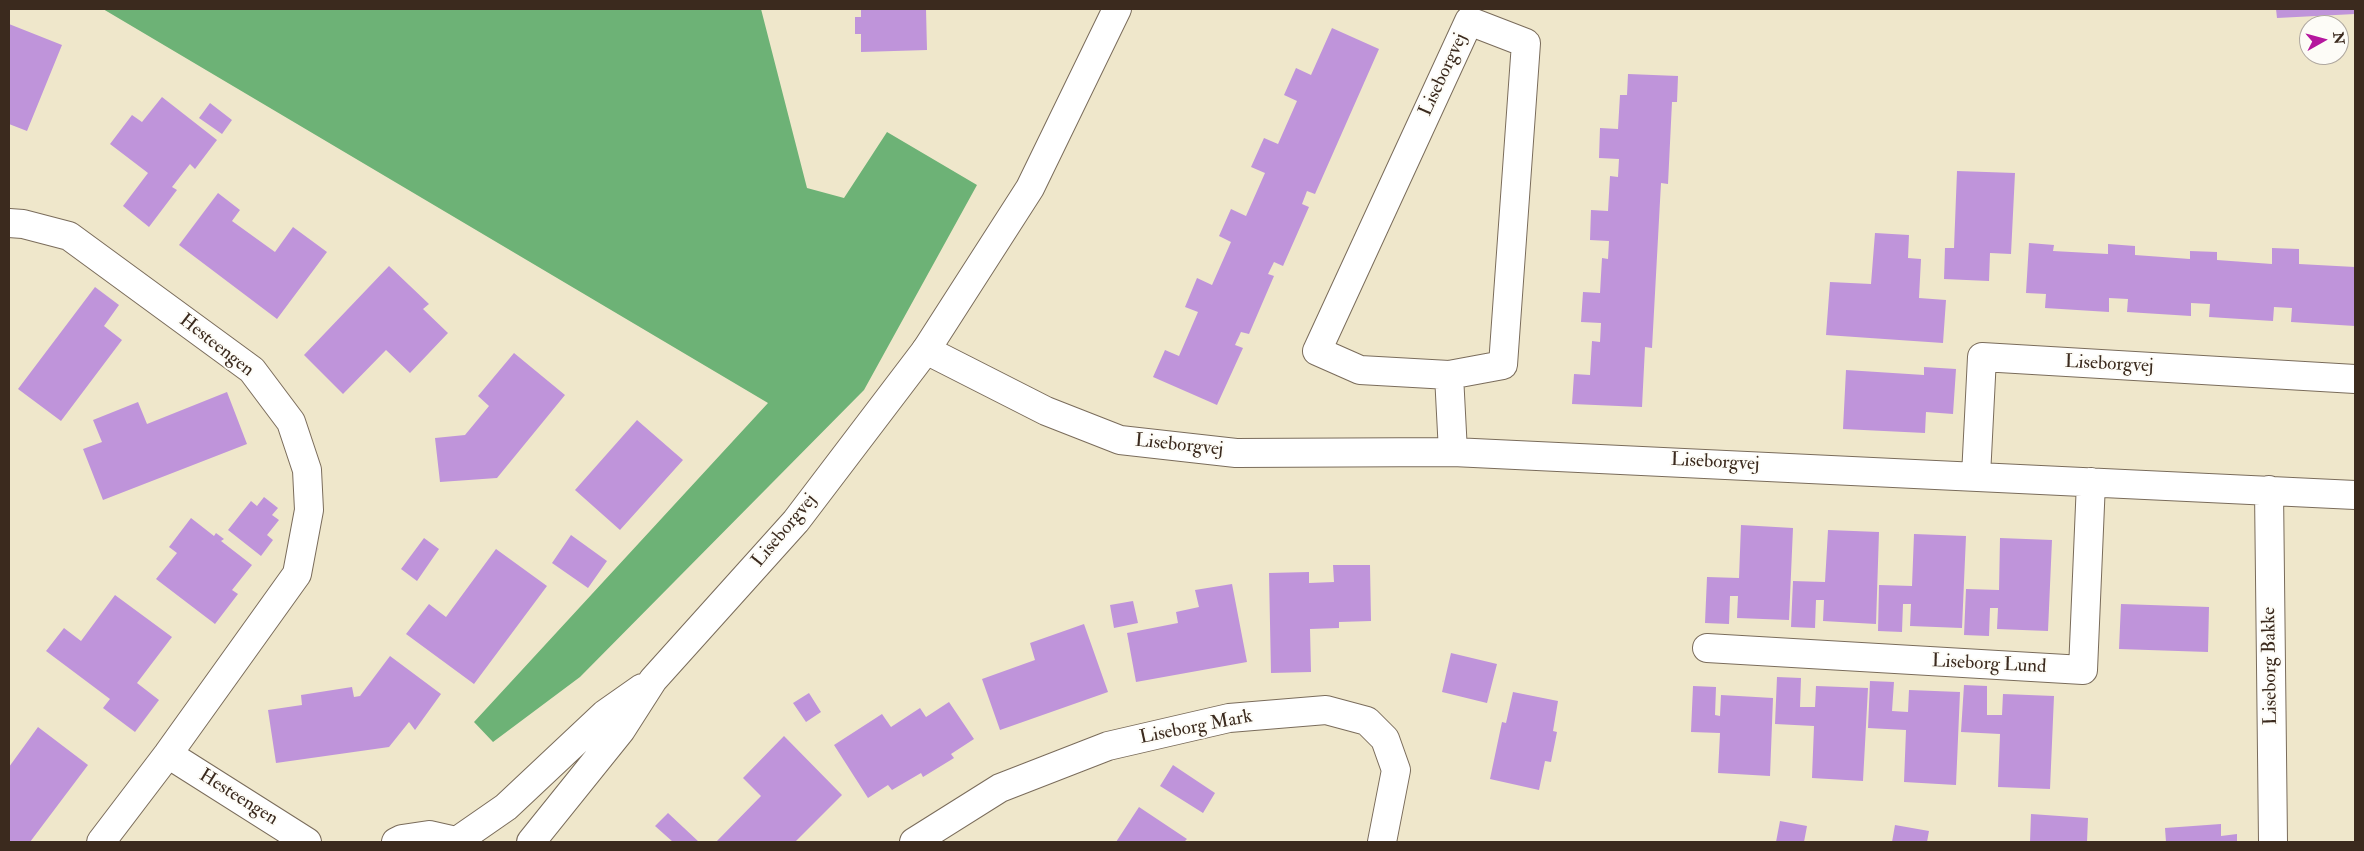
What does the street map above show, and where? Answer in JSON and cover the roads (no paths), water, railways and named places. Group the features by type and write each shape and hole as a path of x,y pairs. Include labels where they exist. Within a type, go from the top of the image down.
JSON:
{"street":[{"name":"Liseborgvej","path":"531,842 621,730 653,680 796,521 926,350 1030,188 1117,9"},
{"name":"Liseborgvej","path":"1469,21 1526,43 1504,365 1449,375 1360,370 1317,351 1469,21"},
{"name":"Hesteengen","path":"9,223 23,224 70,236 252,370 291,422 307,470 309,510 297,574 168,754 101,842"},
{"name":"Liseborgvej","path":"926,350 1046,411 1120,440 1236,453 1453,452 2355,495"},
{"name":"Liseborgvej","path":"1976,476 1982,357 2355,378"},
{"path":"1449,375 1453,452"},
{"name":"Liseborg Lund","path":"1707,648 2083,670 2091,482"},
{"name":"Liseborg Bakke","path":"2269,490 2273,842"},
{"name":"Liseborgvej","path":"458,842 506,807 605,714 653,680"},
{"name":"Liseborg Mark","path":"914,842 1000,788 1108,746 1229,718 1326,710 1367,721 1384,739 1396,770 1382,842"},
{"name":"Hesteengen","path":"168,754 308,842"},
{"path":"396,842 402,839 429,835 458,842"}]}
